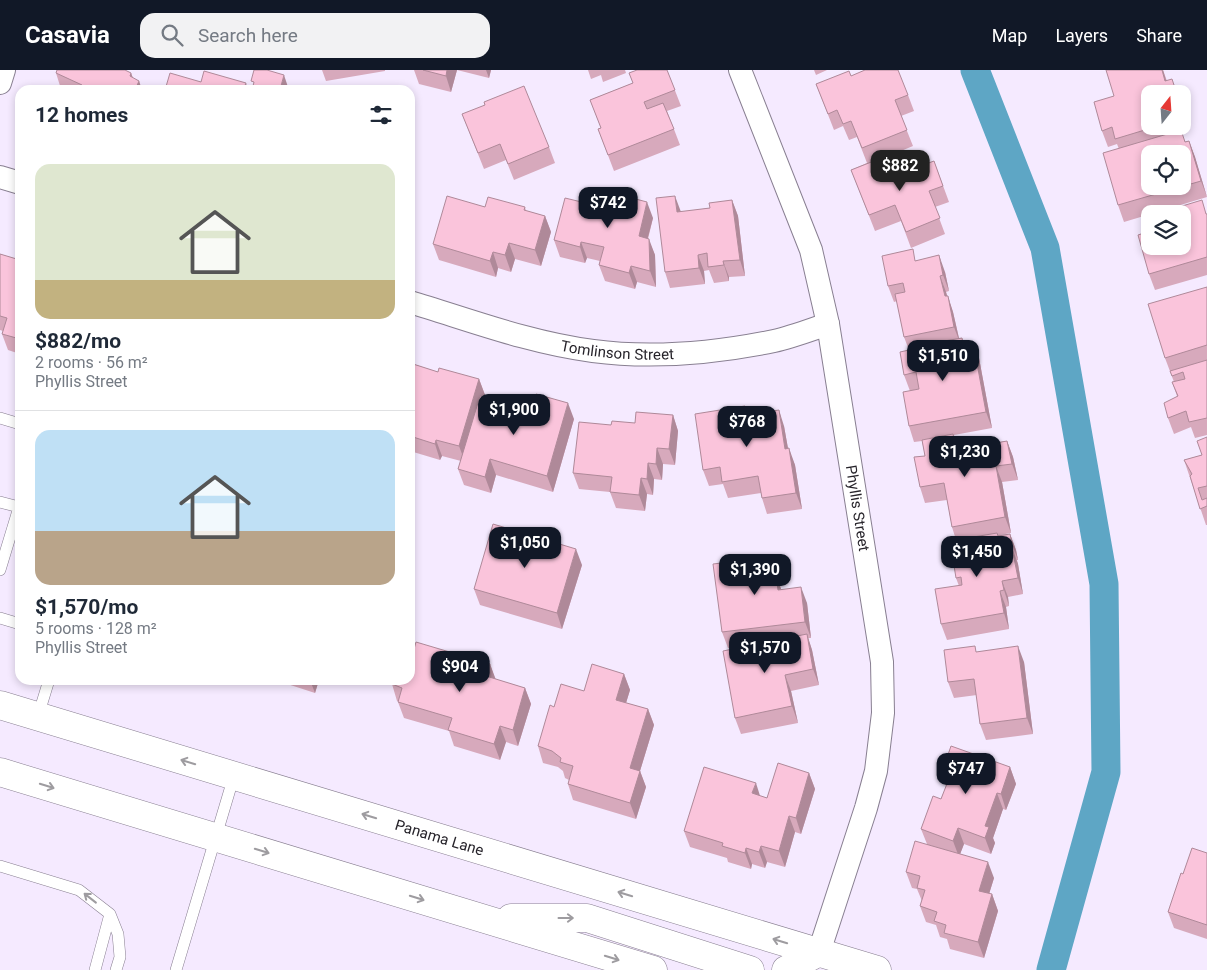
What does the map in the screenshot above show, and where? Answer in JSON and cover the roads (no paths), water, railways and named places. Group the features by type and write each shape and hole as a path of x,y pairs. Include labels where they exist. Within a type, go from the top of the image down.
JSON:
{"main road":[{"name":"Panama Lane","path":"0,705 877,970"},
{"path":"0,772 654,970"},
{"path":"482,918 587,918 750,970"},
{"path":"786,970 818,952"}],"street":[{"path":"0,83 4,70"},
{"name":"Phyllis Street","path":"740,70 811,250 828,324 882,662 883,714 876,771 866,808 818,952"},
{"path":"0,177 15,182"},
{"name":"Tomlinson Street","path":"415,304 534,340 593,351 654,355 715,351 775,340 828,324"}],"lane":[{"path":"0,418 15,422"},
{"path":"0,502 15,504"},
{"path":"0,570 15,521"},
{"path":"0,618 15,622"},
{"path":"38,716 47,685"},
{"path":"176,970 234,776"},
{"path":"0,866 79,890 110,914 118,934 120,958 116,970"},
{"path":"95,970 110,914"}],"waterway":[{"path":"975,70 1045,248 1104,584 1106,772 1051,970"}]}
